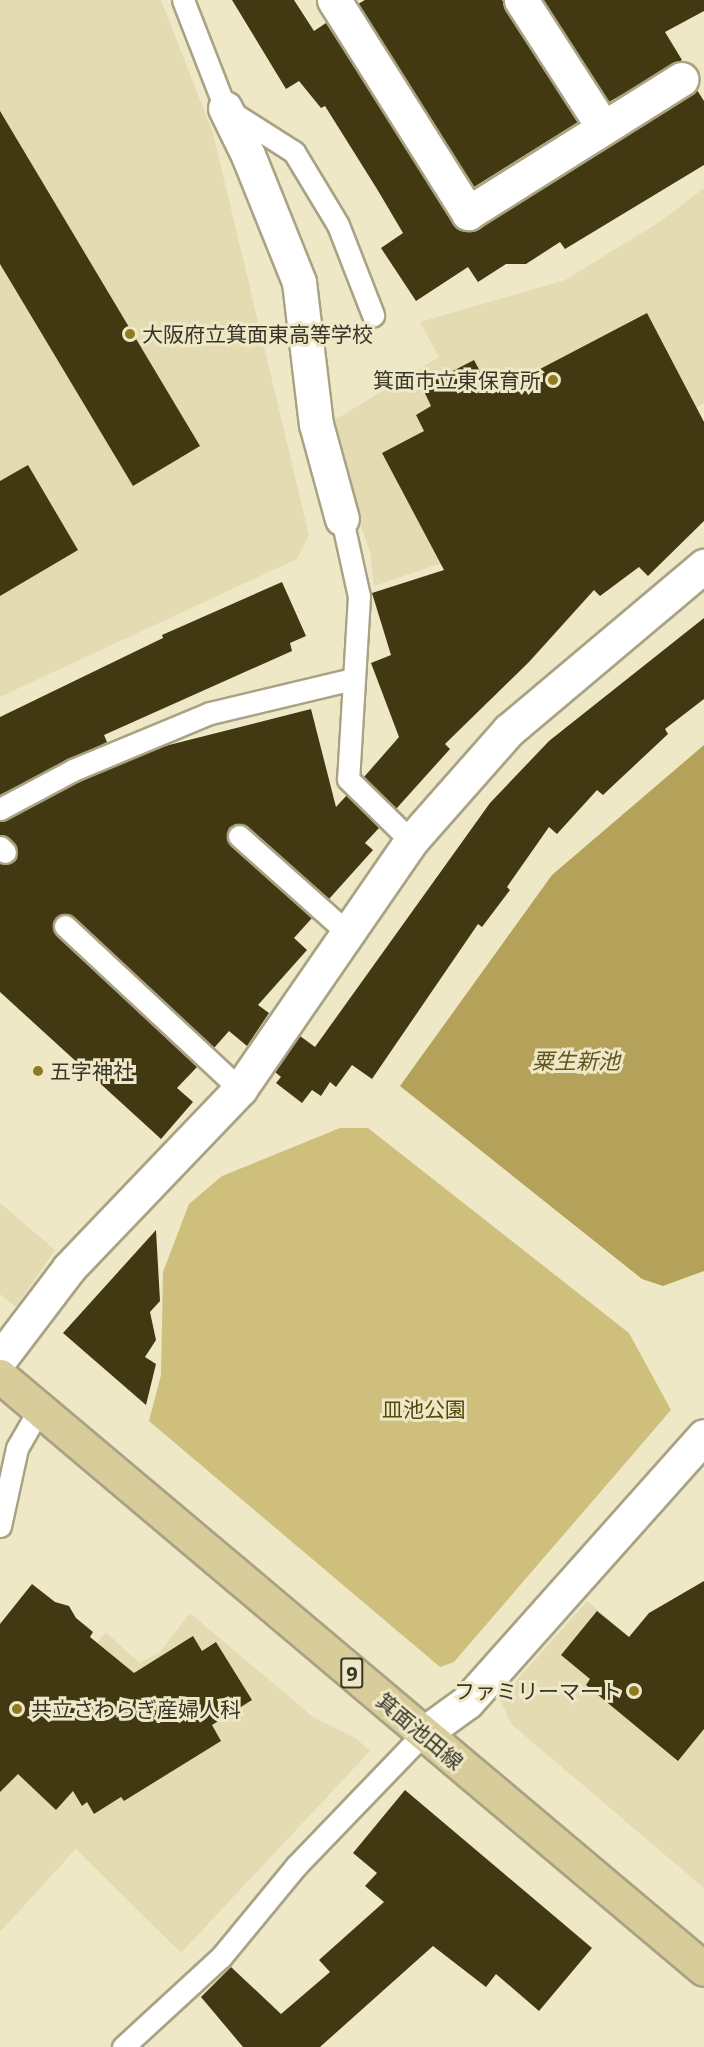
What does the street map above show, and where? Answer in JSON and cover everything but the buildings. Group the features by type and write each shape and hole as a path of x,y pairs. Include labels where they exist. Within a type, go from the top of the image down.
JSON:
{"main road":[{"name":"箕面池田線","path":"0,1376 704,1969"}],"street":[{"path":"334,0 468,213 682,79"},
{"path":"521,0 603,127"},
{"path":"225,108 248,155 299,282 316,424 342,519"},
{"path":"0,1359 69,1268 240,1089 411,841 509,730 704,566"},
{"path":"423,1734 467,1702 704,1436"}],"lane":[{"path":"183,0 225,108 294,152 338,225 373,315"},
{"path":"342,519 359,596 348,780 411,841"},
{"path":"0,808 73,770 210,713 353,680"},
{"path":"239,836 348,933"},
{"path":"65,926 240,1089"},
{"path":"0,1526 17,1448 40,1408"},
{"path":"123,2047 221,1957 296,1866 423,1734"}],"shaded area":[{"name":"大阪府立箕面東高等学校","path":"0,0 161,0 213,133 309,535 297,559 0,697"},
{"name":"箕面市立東保育所","path":"704,188 704,403 472,553 374,586 370,551 345,484 333,421 439,357 420,322 565,280 658,223"},
{"path":"0,1203 55,1250 16,1307 0,1294"},
{"path":"587,1601 704,1700 704,1888 511,1724 500,1699"},
{"path":"190,1613 313,1717 356,1738 370,1751 181,1953 76,1849 0,1932 0,1757 32,1724 106,1632 139,1663 159,1653"}],"green space":[{"name":"皿池公園","path":"340,1128 368,1128 629,1333 671,1410 454,1662 440,1667 149,1421 161,1375 163,1272 189,1204 222,1176"}],"water":[{"name":"粟生新池","path":"704,745 704,1271 663,1286 642,1279 400,1086 552,875"}],"place":[{"name":"大阪府立箕面東高等学校","path":"130,334"},
{"name":"箕面市立東保育所","path":"553,380"},
{"name":"五字神社","path":"38,1071"},
{"name":"ファミリーマート","path":"634,1691"},
{"name":"共立さわらぎ産婦人科","path":"17,1709"}]}
